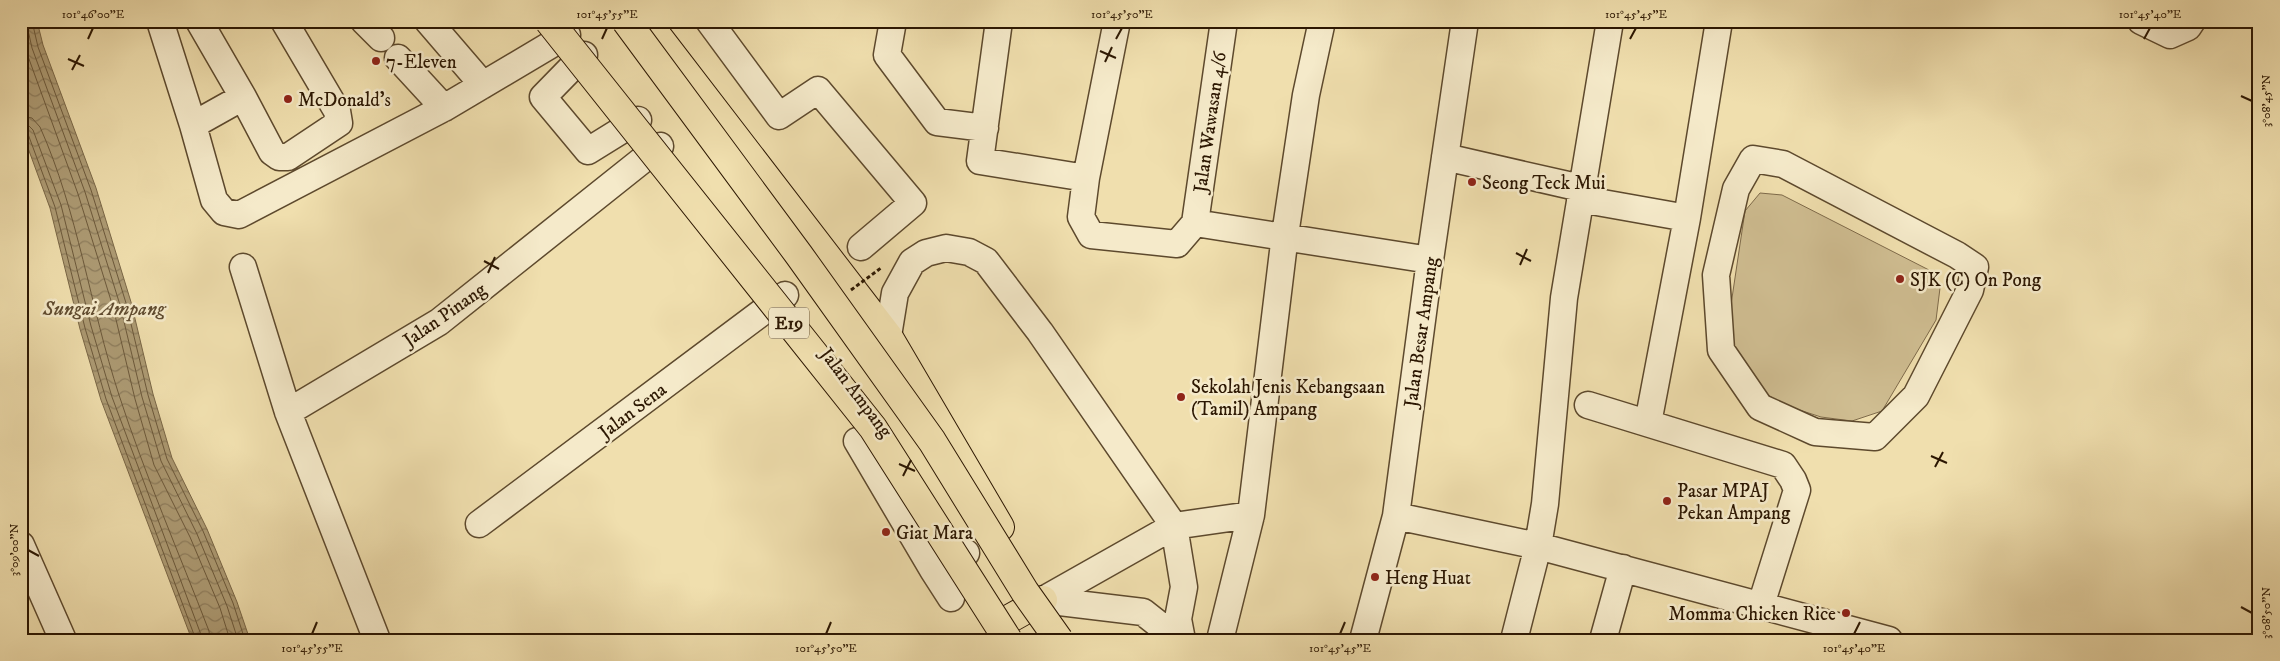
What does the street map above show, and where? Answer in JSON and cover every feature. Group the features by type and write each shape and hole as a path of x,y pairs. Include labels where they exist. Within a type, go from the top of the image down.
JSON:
{"main road":[{"name":"E19","path":"626,21 799,255 932,441 1025,592 1059,640"},
{"path":"646,21 888,336 1068,640"},
{"name":"E19","path":"564,33 873,428 1013,633"},
{"name":"Jalan Ampang","path":"564,33 785,295 888,431 966,553 1013,633"},
{"path":"1013,633 1043,600"}],"street":[{"path":"160,21 193,125 214,200 224,212 239,214 444,108 564,33"},
{"path":"199,21 272,152 280,157 288,157 339,123 337,111 284,21"},
{"path":"428,21 483,85"},
{"path":"709,21 779,116 818,90 913,203 861,248"},
{"path":"893,21 887,55 937,122 984,128"},
{"path":"999,21 980,161 1086,178"},
{"path":"1117,21 1086,178 1082,217 1091,235 1178,244 1195,223 1285,235 1430,260"},
{"name":"Jalan Wawasan 4/6","path":"1195,223 1224,21"},
{"path":"1220,640 1251,514 1285,235 1306,95 1322,21"},
{"name":"Jalan Besar Ampang","path":"1363,640 1396,516 1430,260 1465,21"},
{"path":"1514,640 1538,546 1545,504 1564,298 1610,21"},
{"path":"1648,423 1687,218 1719,21"},
{"path":"2141,21 2170,35 2188,27 2192,21"},
{"path":"564,33 543,97 588,151 638,120"},
{"path":"398,58 444,108"},
{"path":"193,125 243,97"},
{"name":"Jalan Pinang","path":"288,412 439,322 660,146"},
{"path":"1445,156 1581,194 1687,218"},
{"path":"1753,160 1783,164 1958,255 1975,267 1970,290 1916,396 1875,437 1815,432 1760,408 1721,350 1716,275 1736,189 1753,160"},
{"path":"888,336 895,293 912,262 926,253 946,248 969,252 986,261 1040,332 1174,526 1184,587 1178,618 1182,640"},
{"path":"1678,264 1716,275"},
{"path":"243,267 288,412 377,640"},
{"name":"Jalan Sena","path":"480,524 785,295"},
{"path":"1588,405 1783,465 1797,490 1761,605"},
{"path":"857,441 951,598"},
{"path":"1043,600 1174,526 1251,514"},
{"path":"1396,516 1538,546 1889,640"},
{"path":"21,545 62,640"},
{"path":"933,570 966,553"},
{"path":"1603,640 1623,568"},
{"path":"1043,600 1143,612 1162,627 1172,640"}],"shaded area":[{"path":"1760,193 1782,195 1929,270 1940,288 1936,320 1882,411 1852,421 1821,417 1781,404 1757,387 1736,355 1729,318 1745,211"}],"water":[{"name":"Sungai Ampang","path":"21,21 37,21 43,45 96,188 131,302 153,394 172,458 207,529 237,602 250,640 192,640 101,400 80,329 50,208 21,129"}],"place":[{"name":"7-Eleven","path":"376,61"},
{"name":"McDonald's","path":"288,99"},
{"name":"Seong Teck Mui","path":"1472,182"},
{"name":"SJK (C) On Pong","path":"1900,279"},
{"name":"Sekolah Jenis Kebangsaan (Tamil) Ampang","path":"1181,397"},
{"name":"Pasar MPAJ Pekan Ampang","path":"1667,501"},
{"name":"Giat Mara","path":"886,532"},
{"name":"Heng Huat","path":"1375,577"},
{"name":"Momma Chicken Rice","path":"1846,613"}]}
